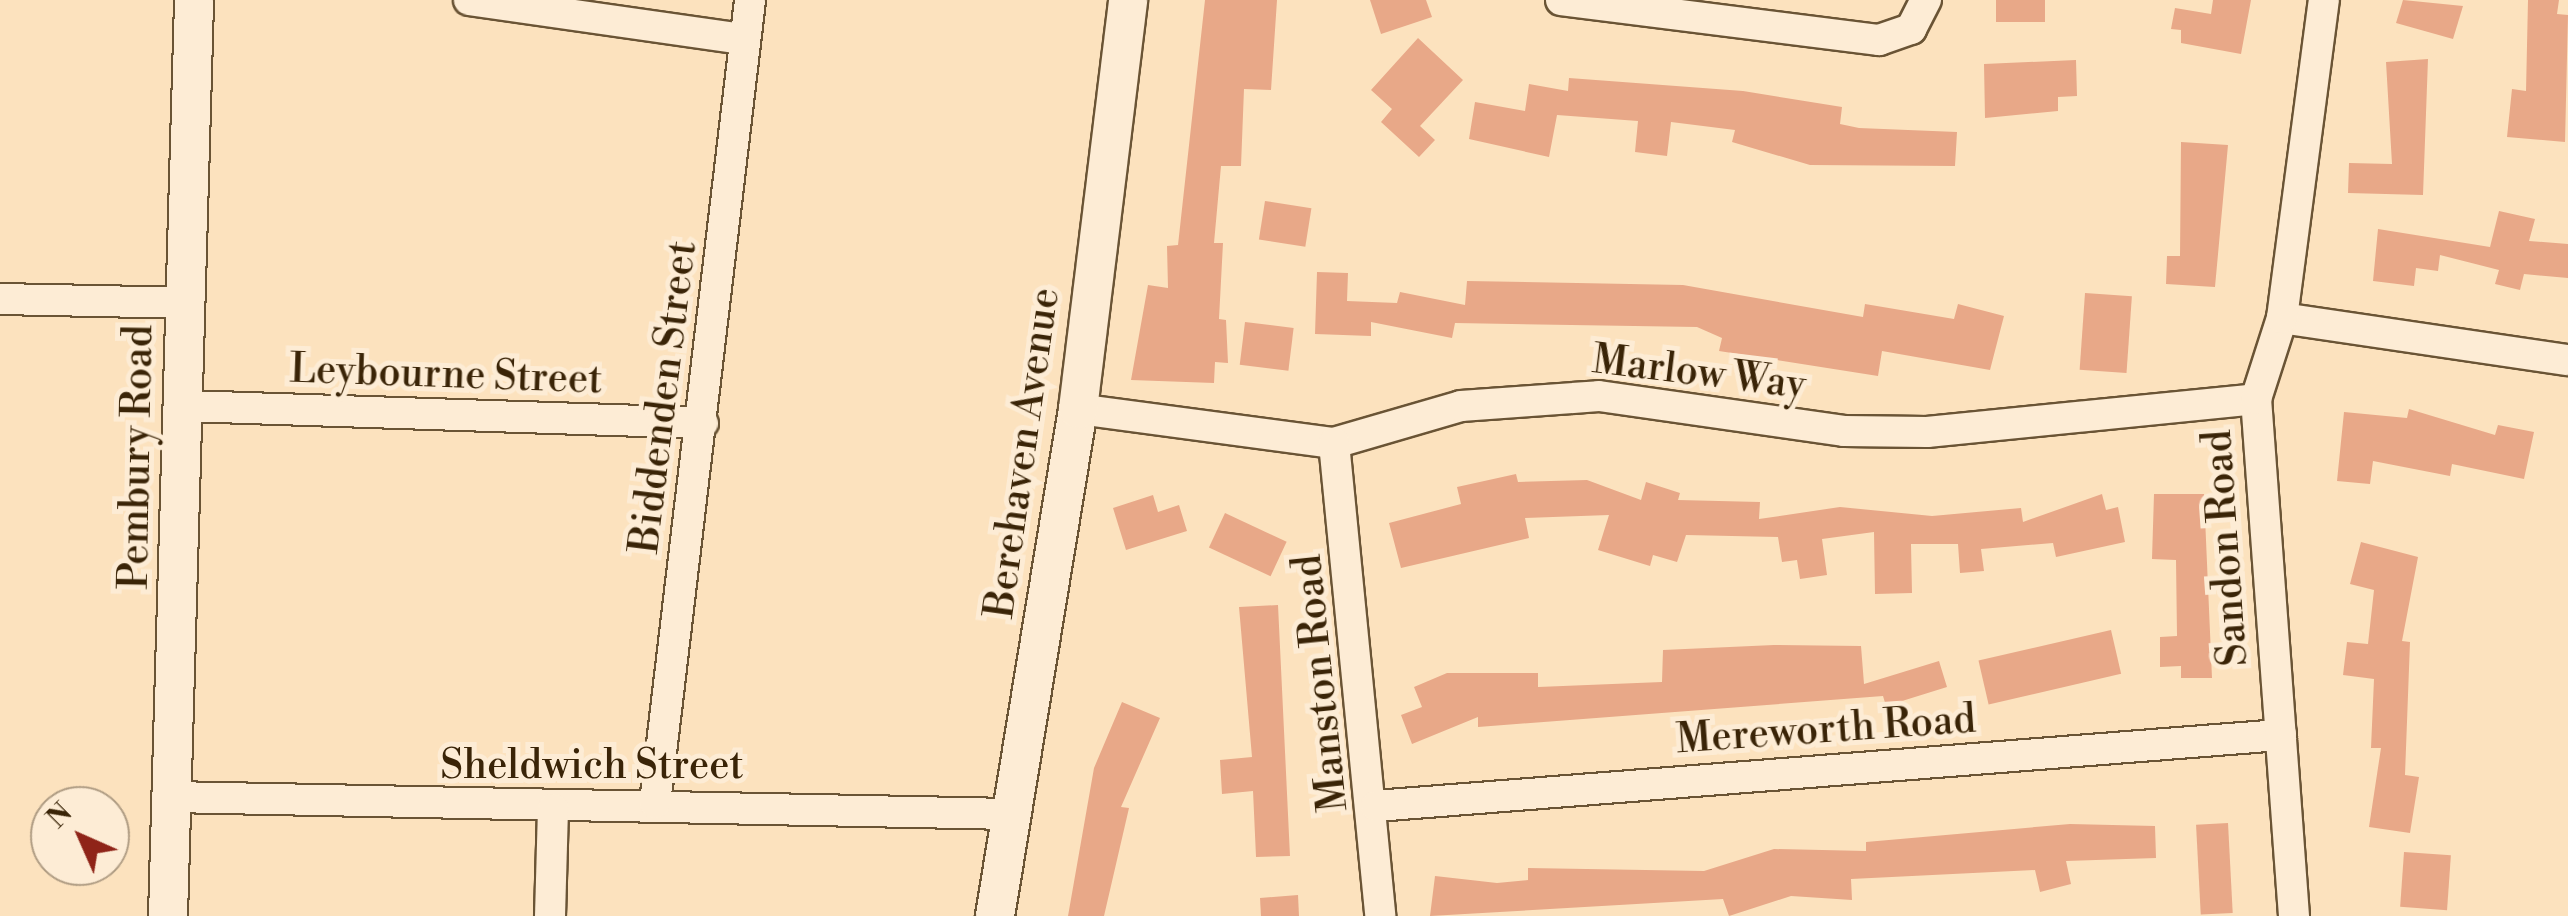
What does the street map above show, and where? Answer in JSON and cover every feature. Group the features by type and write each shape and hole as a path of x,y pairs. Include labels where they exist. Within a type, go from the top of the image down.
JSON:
{"street":[{"name":"Pembury Road","path":"168,916 186,406 185,303 194,0"},
{"path":"469,0 744,39"},
{"name":"Biddenden Street","path":"655,803 703,424 750,0"},
{"name":"Berehaven Avenue","path":"995,916 1078,409 1128,0"},
{"path":"1561,0 1879,40 1911,29 1926,0"},
{"name":"Sandon Road","path":"2294,916 2256,399 2282,318 2324,0"},
{"path":"0,299 185,303"},
{"path":"2282,318 2568,360"},
{"name":"Marlow Way","path":"1078,409 1334,443 1461,406 1599,396 1910,432 2256,399"},
{"name":"Leybourne Street","path":"186,406 703,424"},
{"name":"Manston Road","path":"1334,443 1376,806 1380,916"},
{"name":"Mereworth Road","path":"1376,806 2281,735"},
{"name":"Sheldwich Street","path":"171,797 554,809 655,803 1012,814"},
{"path":"550,916 554,809"}],"building":[{"path":"1205,0 1277,0 1271,90 1244,89 1241,166 1221,166 1214,243 1223,243 1219,319 1226,320 1228,363 1215,362 1214,383 1131,380 1148,285 1168,288 1167,246 1178,245"},
{"path":"1370,0 1426,0 1432,17 1381,34"},
{"path":"1996,0 2045,0 2045,22 1996,22"},
{"path":"2213,0 2251,0 2241,54 2181,43 2181,30 2171,29 2175,8 2211,14"},
{"path":"2403,0 2463,6 2453,39 2396,23"},
{"path":"2528,0 2559,0 2557,14 2568,15 2565,142 2507,137 2512,89 2526,91"},
{"path":"1418,38 1463,80 1420,126 1435,140 1419,157 1381,122 1392,109 1371,90"},
{"path":"2428,59 2423,195 2348,193 2349,163 2392,164 2386,62"},
{"path":"2076,60 2077,96 2058,97 2058,111 1985,118 1984,64"},
{"path":"1569,78 1743,91 1842,107 1840,124 1859,128 1957,132 1955,166 1810,165 1732,142 1735,130 1671,122 1667,156 1635,152 1638,121 1557,115 1549,157 1469,139 1475,102 1525,111 1529,84 1568,91"},
{"path":"2181,142 2228,145 2215,287 2166,284 2167,256 2180,256"},
{"path":"1265,201 1311,208 1305,247 1259,240"},
{"path":"2499,211 2535,219 2529,241 2568,244 2568,278 2524,274 2520,290 2495,284 2499,270 2440,255 2438,271 2416,268 2414,286 2373,281 2378,229 2490,247"},
{"path":"1317,272 1348,273 1347,301 1397,303 1400,292 1465,305 1467,281 1683,285 1863,317 1865,304 1954,319 1958,304 2004,316 1990,370 1882,351 1878,376 1719,351 1722,338 1697,327 1455,323 1452,338 1371,322 1371,336 1315,334"},
{"path":"2085,293 2132,296 2127,373 2080,370"},
{"path":"1245,322 1294,328 1288,371 1240,365"},
{"path":"2409,409 2495,435 2498,425 2534,432 2524,479 2452,464 2450,476 2373,461 2370,484 2337,481 2344,412 2407,418"},
{"path":"1516,474 1518,482 1587,480 1641,500 1646,482 1680,493 1678,500 1760,502 1759,519 1840,507 1932,516 2021,508 2023,522 2102,494 2106,510 2118,507 2125,542 2056,557 2053,543 1981,549 1984,571 1960,573 1958,544 1911,544 1912,593 1875,594 1874,532 1822,539 1827,575 1800,579 1797,560 1782,562 1778,537 1686,535 1677,562 1653,555 1650,566 1598,550 1609,515 1525,518 1529,538 1401,568 1389,523 1461,504 1457,487"},
{"path":"2154,494 2204,494 2212,678 2181,678 2181,666 2160,667 2160,637 2177,636 2176,560 2152,559"},
{"path":"1153,495 1158,512 1179,505 1187,531 1126,550 1113,508"},
{"path":"1225,513 1287,542 1271,576 1209,547"},
{"path":"2361,542 2418,557 2402,641 2410,642 2405,775 2419,777 2410,833 2369,827 2381,748 2371,748 2374,679 2343,675 2347,642 2368,644 2374,590 2350,584"},
{"path":"1278,605 1290,856 1256,857 1253,791 1222,794 1220,760 1252,757 1239,607"},
{"path":"2111,630 2121,674 1989,704 1978,661"},
{"path":"1861,646 1864,684 1939,661 1947,687 1886,706 1883,696 1478,727 1478,717 1412,744 1401,715 1422,707 1414,687 1447,673 1538,673 1538,687 1662,682 1663,650"},
{"path":"1122,702 1160,718 1121,807 1129,808 1104,916 1068,916 1094,768"},
{"path":"2228,823 2233,913 2201,915 2196,825"},
{"path":"2070,824 2155,826 2156,858 2066,861 2071,884 2040,892 2035,870 1851,879 1852,900 1791,896 1729,916 1723,899 1430,916 1435,876 1497,883 1528,880 1528,868 1704,871 1774,849 1866,851 1866,842"},
{"path":"2404,852 2451,855 2447,910 2400,907"},
{"path":"1298,895 1299,916 1261,916 1260,898"}]}
